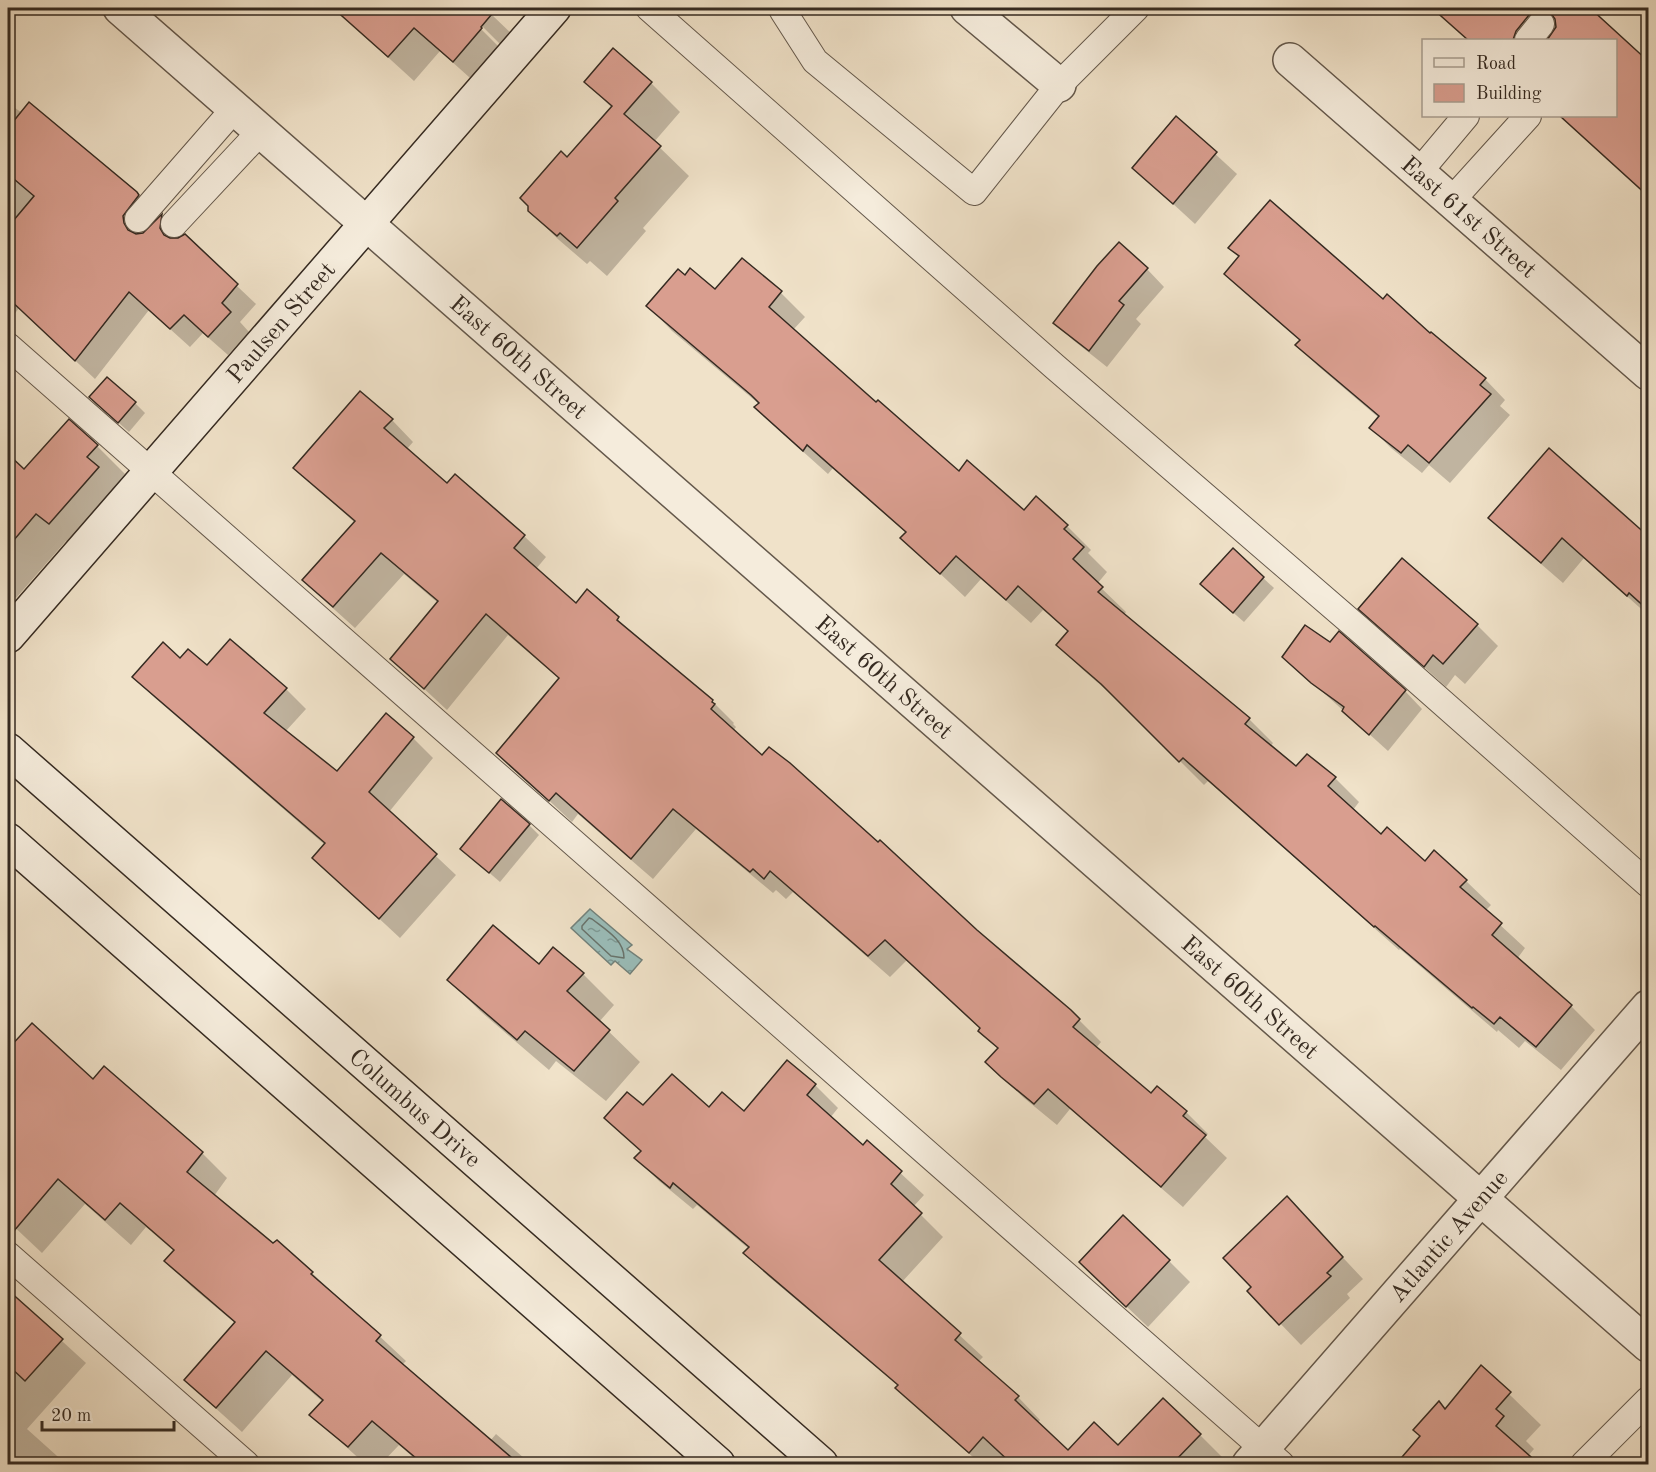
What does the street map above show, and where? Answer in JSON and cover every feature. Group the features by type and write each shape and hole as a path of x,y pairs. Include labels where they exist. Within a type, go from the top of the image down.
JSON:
{"street":[{"name":"East 60th Street","path":"120,8 1648,1345"},
{"name":"Paulsen Street","path":"8,636 554,8"},
{"path":"967,8 1059,85"},
{"name":"East 61st Street","path":"1290,60 1648,373"},
{"name":"Columbus Drive","path":"8,750 821,1464"},
{"path":"8,840 718,1464"},
{"name":"Atlantic Avenue","path":"1265,1459 1481,1199 1648,1007"}],"lane":[{"path":"649,8 1054,366 1350,621 1648,884"},
{"path":"785,8 783,11 815,61 974,192 1059,85 1136,8"},
{"path":"138,219 235,108"},
{"path":"1419,172 1465,117"},
{"path":"1452,201 1527,117"},
{"path":"174,224 261,131"},
{"path":"8,346 1265,1459"},
{"path":"8,1255 246,1464"},
{"path":"1584,1464 1648,1400"}],"water":[{"path":"590,909 632,945 627,949 642,960 630,974 615,961 611,965 571,928"}],"building":[{"path":"333,8 497,8 453,62 414,28 388,57"},
{"path":"1432,8 1590,8 1648,61 1648,196 1561,117 1617,117 1617,39 1548,39 1556,27 1555,19 1550,12 1543,9 1535,10 1529,15 1516,31 1513,39 1467,39"},
{"path":"613,48 652,82 624,114 661,146 615,198 618,201 577,248 560,233 557,236 528,211 528,206 520,198 561,151 567,157 612,106 584,82"},
{"path":"29,102 137,192 139,195 123,216 128,230 136,234 143,233 162,214 160,228 164,235 178,238 185,234 238,284 222,303 231,312 208,337 184,315 170,329 129,292 75,361 8,298 8,227 34,196 8,174 8,128"},
{"path":"1176,116 1217,152 1173,204 1132,168"},
{"path":"1270,200 1383,299 1387,294 1430,333 1486,378 1480,385 1491,394 1429,463 1408,445 1401,453 1369,428 1379,416 1295,345 1300,340 1224,274 1239,256 1228,248"},
{"path":"1119,242 1148,268 1119,301 1124,305 1089,351 1053,323 1097,266"},
{"path":"742,258 782,291 769,307 876,402 878,400 959,471 967,460 1024,510 1036,496 1068,525 1064,529 1084,547 1073,559 1103,587 1098,592 1250,718 1245,724 1296,766 1307,754 1336,777 1328,786 1381,834 1387,827 1425,861 1434,850 1467,880 1460,887 1502,923 1492,935 1572,1005 1536,1047 1500,1017 1494,1024 1472,1008 1374,927 1183,758 1179,762 1101,684 1056,645 1068,631 1018,586 1006,600 956,556 940,574 900,538 906,532 807,445 803,451 754,407 759,403 751,395 646,306 678,269 685,275 690,268 715,289"},
{"path":"107,377 136,402 118,423 89,397"},
{"path":"360,391 393,419 384,428 447,483 455,474 525,535 514,548 576,603 587,589 619,617 617,620 713,700 715,704 711,709 762,755 769,747 790,763 878,842 880,840 977,930 1071,1010 1080,1019 1073,1027 1151,1093 1157,1086 1187,1111 1183,1116 1206,1135 1161,1187 1048,1089 1034,1104 1001,1077 985,1062 998,1048 978,1031 980,1028 885,940 868,956 770,871 764,879 753,869 750,872 673,809 631,859 556,793 549,801 496,753 559,678 486,614 424,689 390,659 438,601 381,553 333,607 302,580 355,521 293,468"},
{"path":"69,419 98,445 87,457 99,467 49,524 36,514 8,547 8,454 24,469"},
{"path":"1549,448 1648,536 1648,610 1629,593 1627,596 1562,538 1541,563 1488,518"},
{"path":"1233,548 1264,577 1233,613 1200,584"},
{"path":"1402,558 1478,624 1443,664 1433,655 1424,667 1358,609"},
{"path":"1305,625 1330,642 1339,631 1406,690 1369,735 1342,711 1344,707 1311,683 1282,657"},
{"path":"230,639 287,688 264,713 337,771 386,713 414,737 369,792 437,854 379,919 312,858 325,843 132,677 163,642 180,658 188,649 207,665"},
{"path":"501,799 530,824 489,873 460,849"},
{"path":"493,925 539,964 553,947 584,973 567,991 610,1030 574,1071 525,1031 517,1040 447,980"},
{"path":"32,1023 93,1079 104,1066 203,1152 187,1172 273,1243 277,1240 313,1272 311,1274 381,1335 376,1341 519,1464 423,1464 372,1421 348,1447 309,1415 323,1400 266,1351 216,1408 184,1380 235,1322 164,1261 174,1250 120,1203 105,1220 58,1179 8,1238 8,1049"},
{"path":"787,1060 816,1084 807,1095 863,1145 867,1140 902,1171 891,1184 922,1213 879,1260 961,1333 955,1340 1019,1396 1015,1400 1068,1450 1094,1422 1118,1445 1163,1398 1201,1434 1172,1464 1012,1464 983,1437 969,1453 895,1388 898,1385 743,1253 749,1247 673,1183 670,1188 634,1158 641,1151 604,1118 627,1092 643,1105 672,1074 709,1107 722,1092 744,1111"},
{"path":"1287,1196 1343,1257 1327,1273 1331,1276 1279,1325 1247,1291 1251,1287 1223,1258"},
{"path":"1123,1215 1170,1260 1126,1307 1079,1262"},
{"path":"8,1290 63,1339 25,1381 8,1365"},
{"path":"1481,1365 1511,1392 1496,1409 1504,1416 1496,1426 1539,1464 1396,1464 1420,1436 1413,1430 1439,1401 1445,1409"}]}
